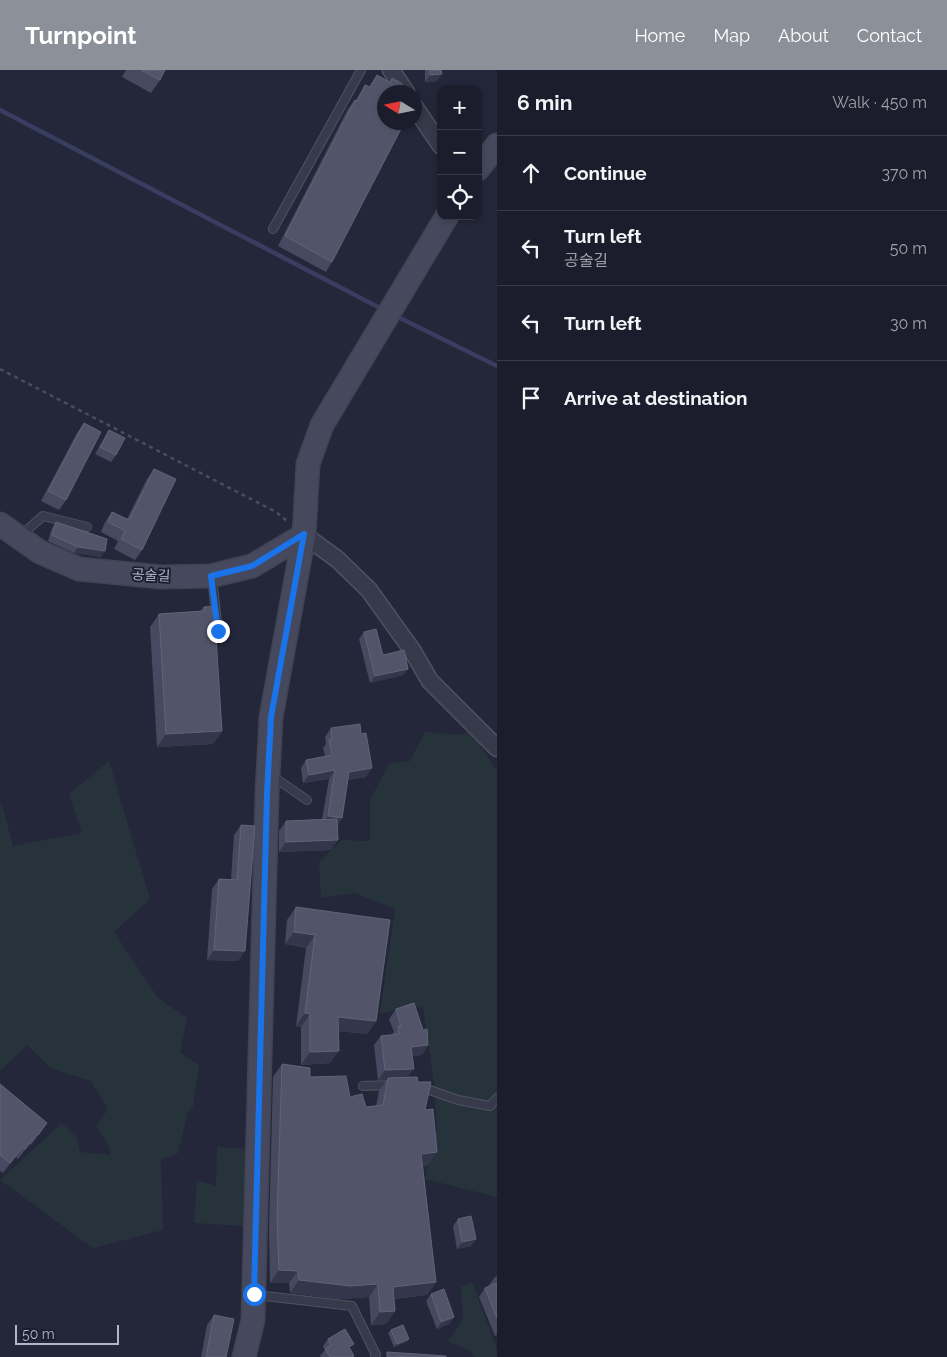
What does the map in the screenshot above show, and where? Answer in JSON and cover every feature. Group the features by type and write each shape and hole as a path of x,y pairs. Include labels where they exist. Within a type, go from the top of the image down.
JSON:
{"street":[{"path":"391,70 401,85"},
{"path":"422,118 437,140"},
{"path":"482,164 497,145"},
{"path":"244,1357 253,1320 271,717 304,534 308,464 322,425 445,220"},
{"name":"공술길","path":"0,524 40,552 79,569 160,576 211,576 252,566 304,534"},
{"path":"304,534 337,559 369,590 412,650 430,681 497,748"}],"lane":[{"path":"273,230 361,70"},
{"path":"18,537 43,516 87,527"},
{"path":"211,576 218,631"},
{"path":"268,774 307,800"},
{"path":"363,1086 398,1085"},
{"path":"413,1086 458,1100 490,1106 497,1098"},
{"path":"254,1294 352,1306 376,1355 375,1357"}],"path":[{"path":"0,369 276,512 304,534"}],"shaded area":[{"path":"471,731 497,771 497,1197 425,1179 437,1128 434,1083 423,1007 380,1013 395,909 355,893 321,898 319,862 342,840 370,841 370,800 389,764 410,761 425,732 460,735"},
{"path":"109,761 150,899 114,932 158,998 187,1018 180,1053 199,1065 193,1107 188,1112 178,1153 161,1160 163,1230 93,1248 0,1180 62,1123 77,1138 80,1152 111,1155 107,1142 96,1126 108,1109 91,1081 52,1069 27,1045 0,1071 0,806 2,805 13,846 82,833 69,794"},
{"path":"217,1147 247,1149 244,1226 194,1223 197,1180 216,1186"},
{"path":"472,1282 497,1349 497,1357 475,1357 470,1350 448,1342 463,1319 461,1287"}],"building":[{"path":"141,70 165,70 160,80"},
{"path":"430,70 441,70 442,74 430,75"},
{"path":"377,75 391,83 392,78 402,85 377,85 377,130 400,130 332,262 285,236 355,100 357,101 365,85 370,87"},
{"path":"84,423 101,432 66,500 48,491"},
{"path":"109,430 125,438 116,455 100,447"},
{"path":"154,469 176,479 142,550 121,539 125,531 108,522 112,512 129,520"},
{"path":"56,522 107,539 105,551 78,547 52,535"},
{"path":"214,606 222,731 166,734 159,614 204,611 204,607"},
{"path":"376,629 383,655 404,650 408,669 375,676 364,632"},
{"path":"360,724 361,734 366,733 372,768 349,772 342,818 328,816 335,770 309,775 306,760 332,755 329,740 332,739 331,728"},
{"path":"337,819 338,840 286,842 286,821"},
{"path":"241,825 255,826 245,951 214,950 219,879 237,880"},
{"path":"296,907 390,920 376,1021 338,1017 339,1051 310,1052 310,1014 305,1013 315,935 294,932"},
{"path":"414,1003 423,1030 427,1029 428,1045 411,1047 414,1069 385,1070 381,1036 399,1034 398,1026 401,1026 396,1009"},
{"path":"282,1064 310,1068 310,1077 346,1076 350,1097 362,1094 366,1107 383,1105 388,1078 417,1077 418,1082 431,1082 425,1110 433,1109 437,1152 421,1154 436,1282 393,1287 395,1311 380,1312 378,1284 350,1286 299,1280 298,1271 279,1270 277,1217"},
{"path":"0,1084 47,1123 38,1135 25,1149 23,1147 10,1163 0,1155"},
{"path":"471,1216 476,1239 462,1242 458,1219"},
{"path":"497,1283 497,1318 485,1288"},
{"path":"444,1289 454,1317 441,1322 431,1294"},
{"path":"214,1315 234,1319 226,1357 206,1357"},
{"path":"403,1325 409,1339 397,1344 391,1330"},
{"path":"345,1329 354,1344 349,1347 354,1356 330,1357 325,1349 331,1345 328,1339"},
{"path":"387,1352 446,1356 446,1357 387,1357"}],"waterway":[{"path":"0,110 378,307"},
{"path":"400,318 497,366"}],"route":[{"path":"218,631 211,576 252,566 304,534 271,717 267,794 254,1294"}]}
